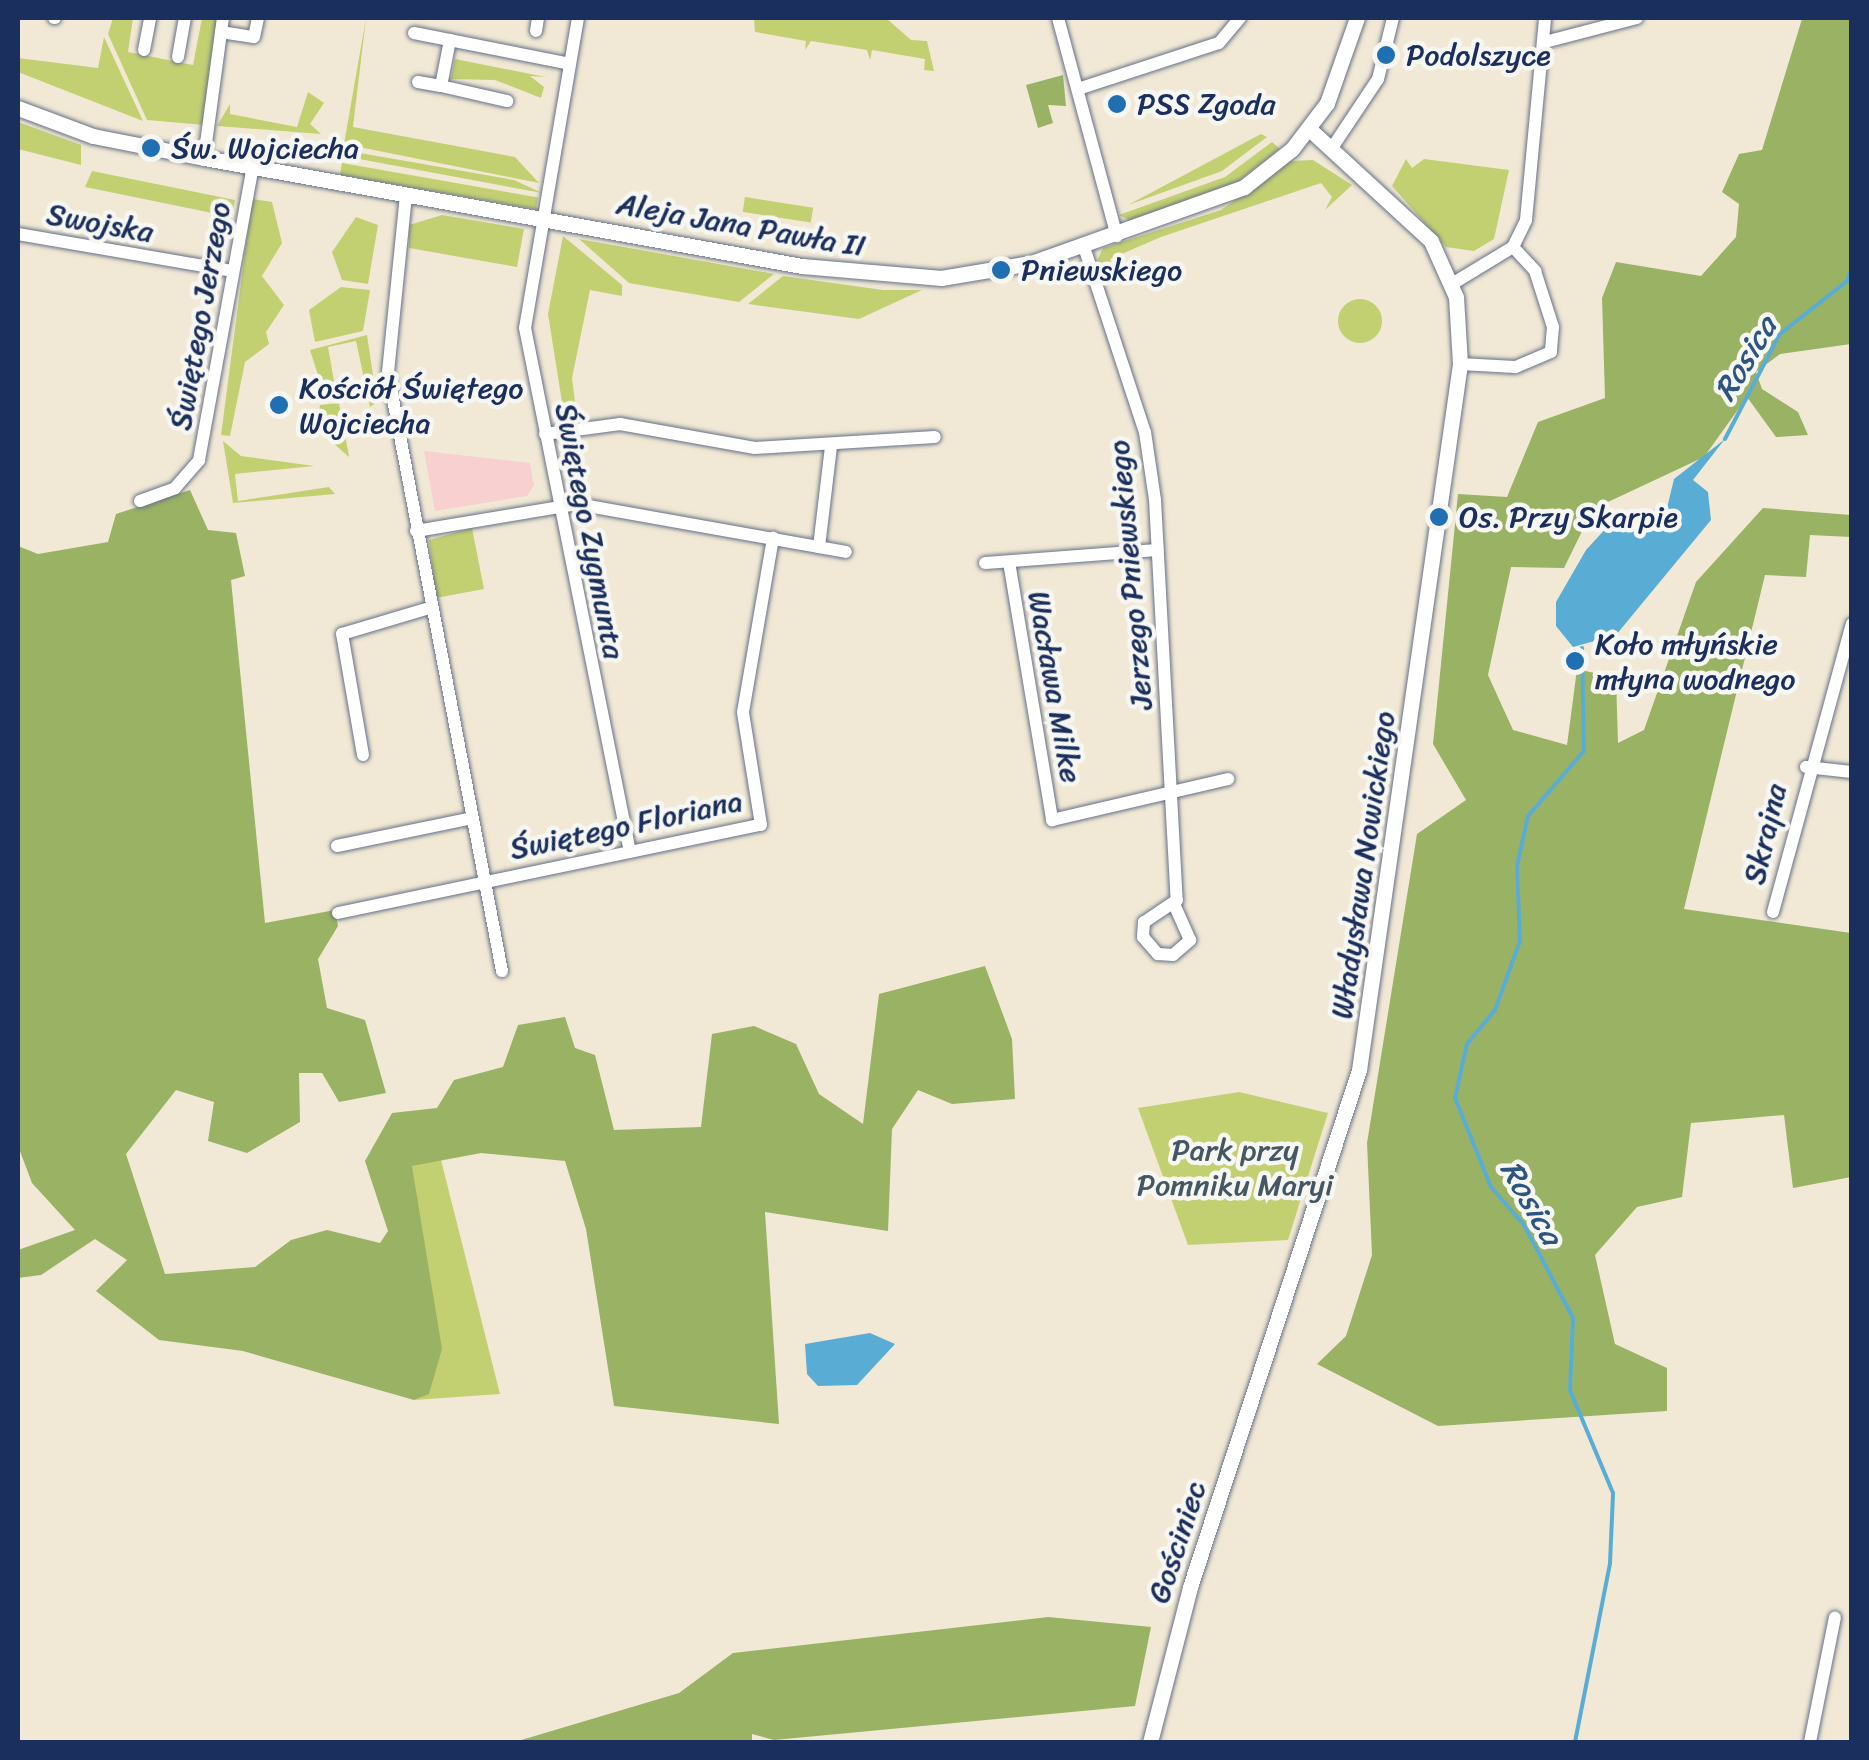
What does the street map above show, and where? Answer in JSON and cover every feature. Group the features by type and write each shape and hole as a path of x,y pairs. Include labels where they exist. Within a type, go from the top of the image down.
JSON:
{"street":[{"path":"144,50 150,18"},
{"path":"178,57 185,18"},
{"path":"204,158 222,24 254,38 258,18"},
{"name":"Świętego Zygmunta","path":"578,18 525,328 630,852"},
{"path":"1058,18 1117,236"},
{"path":"1078,89 1218,43 1240,18"},
{"name":"Aleja Jana Pawła II","path":"18,108 93,136 542,219 892,277 983,274 1084,247 1234,194 1309,129 1340,78 1358,18"},
{"path":"1332,148 1378,78 1394,18"},
{"path":"1452,284 1513,248 1526,220 1545,18"},
{"path":"1544,42 1638,18"},
{"path":"414,33 570,64"},
{"path":"440,86 450,40"},
{"path":"418,82 507,101"},
{"name":"Władysława Nowickiego","path":"1266,1361 1367,1033 1460,364 1452,284 1422,228 1309,129"},
{"name":"Świętego Jerzego","path":"140,500 174,488 199,460 252,167"},
{"path":"406,195 386,352 430,608 502,971"},
{"name":"Swojska","path":"18,234 232,271"},
{"name":"Jerzego Pniewskiego","path":"1084,247 1145,432 1158,550 1176,908"},
{"path":"1460,364 1516,367 1552,352 1541,284 1513,248"},
{"path":"545,434 620,424 756,448 935,438"},
{"path":"818,548 831,446"},
{"path":"416,531 558,505 846,552"},
{"name":"Świętego Floriana","path":"338,914 760,826 742,712 773,538"},
{"path":"985,564 1158,550"},
{"name":"Wacława Milke","path":"1009,562 1052,820 1228,779"},
{"path":"363,755 342,634 430,608"},
{"name":"Skrajna","path":"1772,912 1806,768 1852,624"},
{"name":"Skrajna","path":"1806,768 1852,772"},
{"path":"337,846 472,818"},
{"name":"Gościniec","path":"1150,1742 1266,1361"},
{"path":"1810,1742 1834,1616"}],"shaded area":[{"path":"424,451 530,463 534,485 527,496 435,511"}],"green space":[{"path":"113,18 133,18 128,52 193,65 202,18 218,18 204,125 147,120 108,34"},
{"path":"366,18 353,127 515,157 539,183 344,144"},
{"path":"754,18 886,18 911,40 927,41 934,71 924,70 925,59 872,50 870,60 867,50 811,41 805,50 806,41 755,32"},
{"path":"1851,18 1851,344 1780,354 1756,372 1762,389 1798,412 1808,435 1776,437 1747,397 1704,457 1593,509 1564,568 1511,567 1488,675 1513,730 1567,745 1577,669 1616,678 1618,743 1644,730 1696,582 1763,508 1851,515 1851,537 1810,535 1806,577 1765,575 1684,909 1851,933 1851,1177 1793,1188 1784,1115 1691,1123 1682,1197 1637,1207 1595,1255 1615,1344 1667,1368 1667,1411 1438,1426 1317,1364 1346,1336 1372,1255 1367,1143 1417,834 1466,800 1433,744 1458,494 1507,497 1538,422 1605,398 1602,298 1616,262 1701,276 1736,237 1739,204 1722,192 1739,154 1762,150 1802,19"},
{"path":"104,37 143,121 18,72 18,58 98,68"},
{"path":"455,59 546,77 530,76 544,87 541,98 495,80 451,79"},
{"path":"1063,75 1066,106 1048,105 1053,123 1038,128 1026,85"},
{"path":"308,92 324,103 310,124 321,134 217,126 230,104 230,114 297,127"},
{"path":"18,122 81,145 81,165 18,149"},
{"path":"1261,134 1267,137 1222,171 1128,205"},
{"path":"1272,142 1280,149 1236,183 1131,221 1119,215 1225,177"},
{"path":"343,150 514,180 542,193 343,156"},
{"path":"1406,159 1412,168 1424,159 1509,170 1494,239 1474,251 1446,247 1392,186"},
{"path":"1313,160 1352,185 1325,210 1332,197 1321,183 1161,237 1110,259 1113,267 1096,263 1103,248 1221,210 1291,161"},
{"path":"342,163 538,198 536,209 340,175"},
{"path":"92,171 235,200 228,238 219,236 222,215 85,187"},
{"path":"745,197 813,208 811,223 743,212"},
{"path":"252,199 272,202 282,243 262,276 284,305 266,332 269,344 245,362 230,436 221,435"},
{"path":"442,215 524,229 517,267 409,248 409,225"},
{"path":"356,217 378,225 368,284 342,280 332,252"},
{"path":"563,236 622,285 622,296 590,290 572,378 577,418 565,421 548,314"},
{"path":"579,239 774,274 739,302 629,283"},
{"path":"783,276 883,290 922,290 859,319 748,304"},
{"path":"341,287 370,290 363,331 315,342 309,310"},
{"path":"1360,299 1375,306 1382,321 1375,336 1360,343 1345,336 1338,321 1345,306"},
{"path":"367,335 377,402 370,407 356,341 328,347 337,398 325,397 310,350"},
{"path":"339,403 349,457 317,429 320,405"},
{"path":"223,441 241,456 314,466 235,474 238,501 329,487 335,494 233,503"},
{"path":"190,490 208,530 236,533 245,576 231,580 265,923 335,910 338,926 318,959 327,1008 365,1020 386,1093 339,1102 322,1073 299,1073 300,1122 247,1153 208,1141 214,1102 176,1090 126,1154 165,1274 255,1267 291,1240 327,1230 380,1243 388,1231 365,1161 392,1113 437,1108 454,1080 503,1067 518,1025 565,1017 575,1048 595,1055 614,1130 701,1127 712,1034 754,1026 796,1044 819,1094 863,1124 879,994 985,966 1012,1039 1015,1099 952,1104 918,1090 892,1129 888,1231 765,1212 779,1424 614,1406 586,1229 565,1161 481,1153 412,1166 442,1349 429,1394 414,1400 243,1351 159,1340 96,1291 127,1260 95,1239 41,1275 18,1278 18,1250 75,1230 32,1183 18,1146 18,546 38,554 108,542 116,514"},
{"path":"472,528 484,589 436,598 429,540"},
{"name":"Park przy Pomniku Maryi","path":"1239,1092 1328,1113 1288,1240 1188,1245 1138,1108"},
{"path":"440,1156 500,1394 414,1400 429,1393 412,1166"},
{"path":"1048,1617 1151,1627 1135,1706 774,1740 752,1734 752,1742 518,1741 679,1693 733,1653"}],"water":[{"path":"1725,439 1693,480 1708,492 1711,520 1616,635 1573,647 1556,626 1556,602 1586,550 1619,514 1667,508 1674,479"},
{"path":"870,1333 895,1344 857,1385 818,1386 807,1374 805,1344"}],"waterway":[{"name":"Rosica","path":"1725,439 1780,334 1847,281 1852,268"},
{"name":"Rosica","path":"1575,1742 1610,1563 1613,1493 1570,1390 1573,1318 1524,1225 1491,1187 1455,1098 1467,1044 1495,1010 1520,941 1517,866 1528,816 1584,751 1582,648"}],"place":[{"name":"Podolszyce","path":"1386,55"},
{"name":"PSS Zgoda","path":"1117,104"},
{"name":"Św. Wojciecha","path":"151,148"},
{"name":"Pniewskiego","path":"1001,270"},
{"name":"Kościół Świętego Wojciecha","path":"279,405"},
{"name":"Os. Przy Skarpie","path":"1439,517"},
{"name":"Koło młyńskie młyna wodnego","path":"1575,661"}]}
